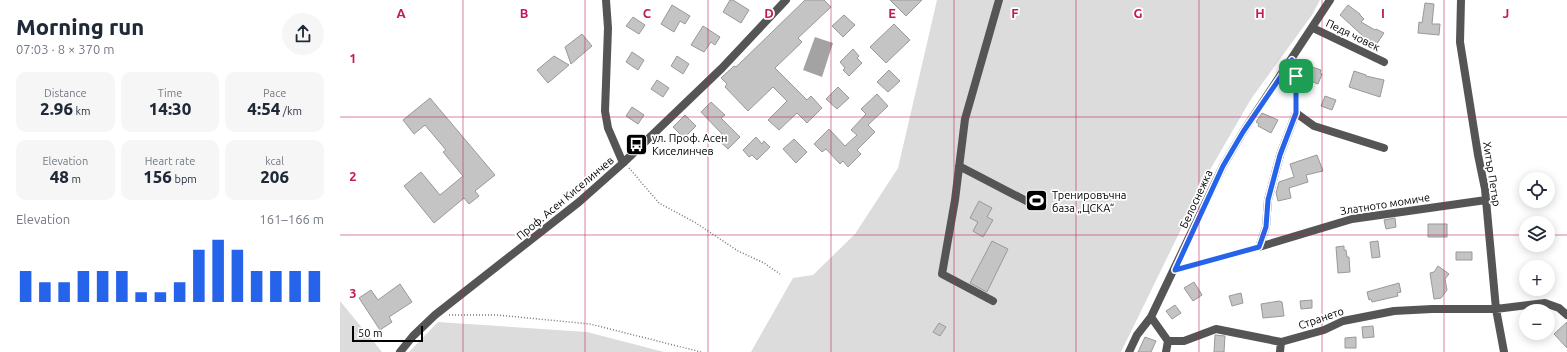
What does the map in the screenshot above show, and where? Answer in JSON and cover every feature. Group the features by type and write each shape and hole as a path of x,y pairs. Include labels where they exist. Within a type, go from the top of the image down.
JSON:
{"street":[{"path":"606,0 608,28 604,111 608,128 624,162"},
{"name":"Проф. Асен Киселинчев","path":"400,352 435,315 568,210 624,162 722,68 786,0"},
{"path":"993,301 942,274 950,234 964,119 999,0"},
{"name":"Белоснежка","path":"1129,352 1137,335 1151,317 1175,270 1223,166 1243,132 1292,60 1330,0"},
{"name":"Хитър Петър","path":"1461,0 1460,42 1486,200 1496,309 1504,352"},
{"name":"Педя човек","path":"1313,28 1384,62"},
{"path":"1259,247 1266,227 1268,200 1280,155 1296,113 1296,76 1292,60"},
{"path":"1296,113 1314,126 1384,148"},
{"path":"959,166 1036,206"},
{"name":"Златното момиче","path":"1259,247 1352,219 1486,200"},
{"name":"Странето","path":"1168,341 1184,341 1216,329 1281,342 1324,330 1343,321 1394,311 1496,309 1545,303 1559,308 1567,315"},
{"path":"1151,317 1168,341 1166,352"},
{"path":"1280,352 1281,342"}],"lane":[{"name":"Златното момиче","path":"1175,270 1259,247"}],"path":[{"path":"624,162 660,203 696,223 738,251 764,263 780,274"},
{"path":"435,315 497,315 590,324 700,352"}],"shaded area":[{"name":"Тренировъчна база „ЦСКА“","path":"937,0 1320,0 1312,15 1251,99 1211,168 1121,352 751,352 793,278 813,275 855,234 898,168"},
{"path":"815,37 833,43 822,77 803,70"},
{"path":"340,301 382,352 340,352"},
{"path":"438,322 587,332 664,352 409,352"}],"building":[{"path":"730,0 733,0 749,10 741,23 723,12"},
{"path":"805,0 824,0 831,7 798,38 802,42 775,68 807,100 811,96 822,108 807,123 797,113 779,130 768,120 787,101 773,87 748,111 725,87 727,84 721,78 734,66 736,67"},
{"path":"890,0 922,0 906,16"},
{"path":"1425,3 1434,4 1432,24 1440,24 1439,35 1418,33 1419,22 1422,23"},
{"path":"672,5 690,16 685,24 680,21 674,32 661,24"},
{"path":"1348,5 1364,19 1361,22 1384,33 1374,48 1362,41 1364,37 1340,15"},
{"path":"844,15 855,25 843,37 832,26"},
{"path":"633,17 645,25 639,34 626,26"},
{"path":"894,24 910,40 886,63 870,47"},
{"path":"703,26 720,37 715,45 711,42 704,52 691,45"},
{"path":"582,34 592,46 571,64 565,47"},
{"path":"853,49 859,56 857,58 862,63 849,76 843,70 845,68 840,62"},
{"path":"632,52 644,60 638,70 626,62"},
{"path":"554,56 569,65 548,83 537,70"},
{"path":"677,56 689,64 683,74 671,66"},
{"path":"1309,66 1321,70 1320,73 1322,74 1318,84 1305,79"},
{"path":"889,70 900,81 888,92 877,82"},
{"path":"1354,71 1366,76 1384,80 1380,97 1349,87"},
{"path":"657,80 669,88 663,97 651,89"},
{"path":"838,87 849,98 837,109 826,99"},
{"path":"877,94 888,106 868,125 875,132 857,150 861,154 848,167 843,161 840,164 826,149 822,152 814,144 829,129 845,146 857,135 851,130 866,114 861,109"},
{"path":"1325,96 1336,100 1332,110 1321,106"},
{"path":"430,98 495,175 475,191 479,196 469,204 464,198 434,223 404,186 421,172 440,195 463,176 443,152 446,150 425,125 414,134 403,120"},
{"path":"711,102 725,115 721,118 740,137 728,149 717,139 722,134 701,112"},
{"path":"632,107 644,115 638,124 626,116"},
{"path":"1262,113 1278,120 1271,133 1258,126 1259,124 1256,122"},
{"path":"685,115 696,126 684,138 673,127"},
{"path":"756,137 762,144 764,141 770,147 757,160 752,155 749,157 743,150"},
{"path":"794,139 807,152 796,163 783,149"},
{"path":"1317,155 1323,171 1306,175 1308,182 1289,188 1291,198 1278,201 1276,193 1279,182 1294,177 1290,164"},
{"path":"979,201 992,208 987,217 993,220 983,237 973,231 978,222 970,218"},
{"path":"1395,218 1396,227 1386,229 1384,220"},
{"path":"1428,224 1447,224 1447,237 1428,237"},
{"path":"992,241 1008,249 987,292 970,283"},
{"path":"1378,241 1380,257 1372,258 1370,242"},
{"path":"1344,246 1347,257 1349,257 1350,272 1338,273 1336,247"},
{"path":"1456,252 1472,252 1472,260 1456,260"},
{"path":"1438,266 1449,274 1445,279 1447,290 1441,298 1434,299 1430,273 1434,272"},
{"path":"1194,282 1202,295 1193,301 1184,288"},
{"path":"1399,283 1401,292 1397,293 1398,296 1372,302 1371,299 1369,300 1367,292"},
{"path":"400,284 412,302 389,317 392,322 380,330 359,298 371,290 378,300"},
{"path":"1241,293 1243,303 1232,306 1229,296"},
{"path":"1312,300 1312,308 1301,309 1300,301"},
{"path":"1279,301 1282,302 1284,316 1263,318 1261,304"},
{"path":"1175,305 1181,313 1172,319 1166,311"},
{"path":"1567,322 1567,348 1555,335 1555,333"},
{"path":"939,323 946,327 940,336 933,332"},
{"path":"1373,326 1374,337 1363,338 1362,327"},
{"path":"1215,335 1225,336 1224,352 1214,352"},
{"path":"1145,337 1156,341 1151,352 1138,352"},
{"path":"1356,337 1356,348 1345,348 1345,338"}],"place":[{"name":"ул. Проф. Асен Киселинчев","path":"636,144"},
{"name":"Тренировъчна база „ЦСКА“","path":"1036,201"}],"route":[{"path":"1292,60 1296,76 1296,113 1280,155 1268,200 1266,227 1259,247 1175,270 1223,166 1243,132 1292,60"}]}
